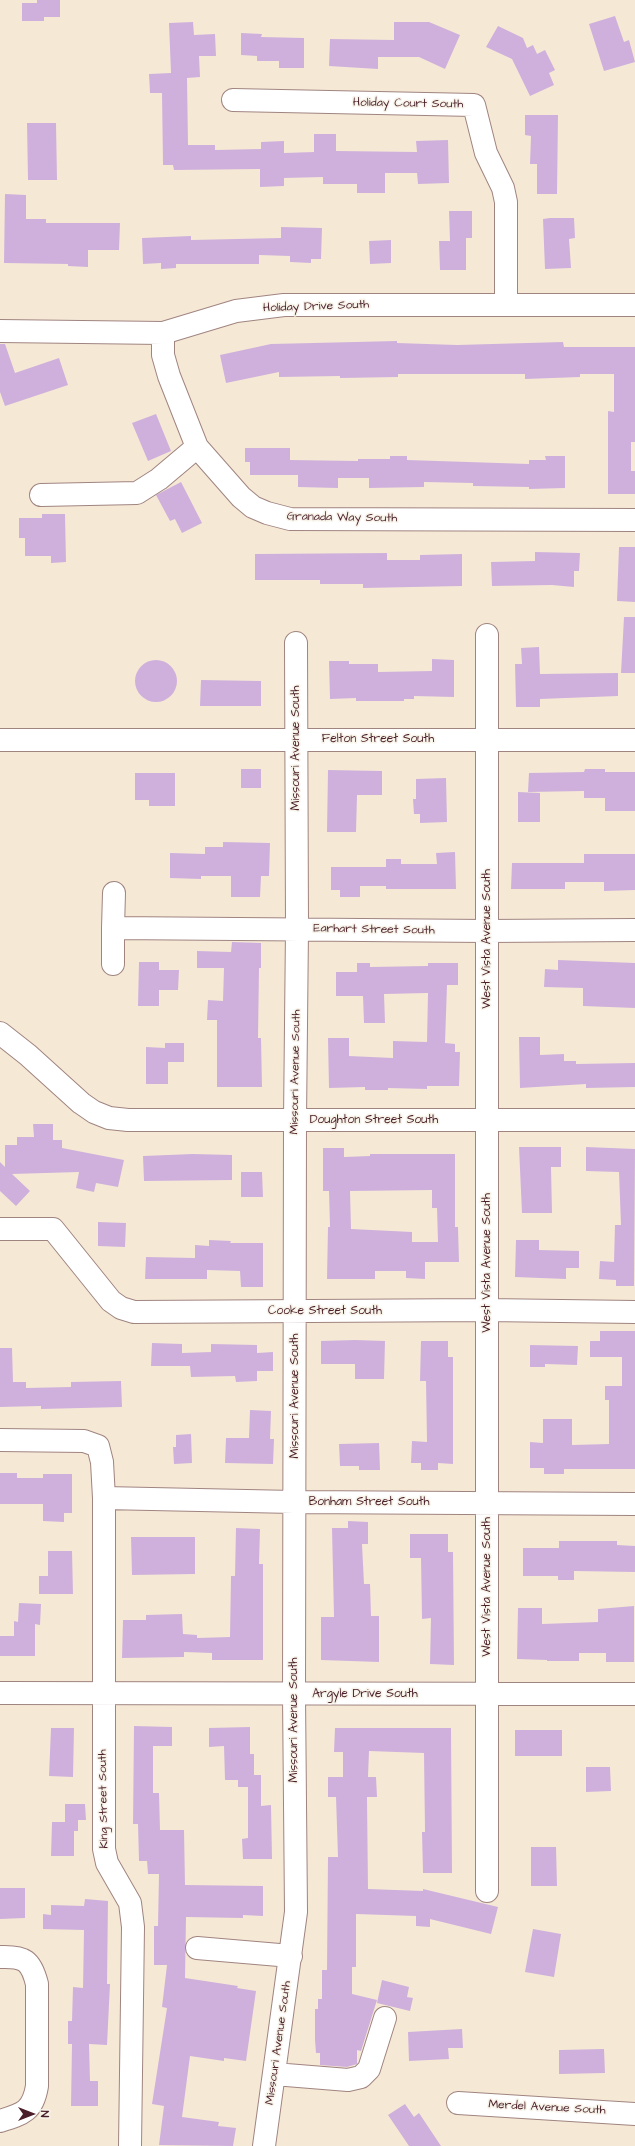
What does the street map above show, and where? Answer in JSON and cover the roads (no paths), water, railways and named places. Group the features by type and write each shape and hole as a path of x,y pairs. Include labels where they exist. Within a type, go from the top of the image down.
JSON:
{"street":[{"name":"Holiday Court South","path":"232,100 474,105 486,153 500,180 506,202 506,305"},
{"name":"Holiday Drive South","path":"0,331 162,333 236,311 284,305 635,305"},
{"name":"Granada Way South","path":"162,333 163,355 169,376 197,447 241,497 253,507 267,513 290,519 635,520"},
{"path":"41,495 138,493 160,478 197,447"},
{"name":"West Vista Avenue South","path":"487,635 487,1891"},
{"name":"Missouri Avenue South","path":"264,2146 296,1912 294,1502 297,929 296,643"},
{"name":"Felton Street South","path":"0,740 635,740"},
{"path":"113,964 114,893"},
{"name":"Earhart Street South","path":"114,928 487,931 635,930"},
{"name":"Doughton Street South","path":"0,1032 33,1059 81,1103 94,1112 109,1118 128,1120 635,1120"},
{"name":"Cooke Street South","path":"0,1230 53,1229 111,1301 121,1308 134,1312 487,1310 635,1312"},
{"name":"King Street South","path":"0,1440 84,1441 98,1446 102,1462 104,1498 104,1849 107,1863 130,1903 133,1927 130,2146"},
{"name":"Bonham Street South","path":"104,1498 294,1502 635,1504"},
{"name":"Argyle Drive South","path":"0,1693 294,1695 635,1694"},
{"path":"197,1948 291,1956"},
{"path":"0,1957 20,1958 29,1963 34,1970 37,1991 37,2086 34,2100 24,2112 0,2121"},
{"path":"274,2074 348,2080 361,2077 368,2069 385,2018"},
{"name":"Merdel Avenue South","path":"458,2103 635,2114"}]}
